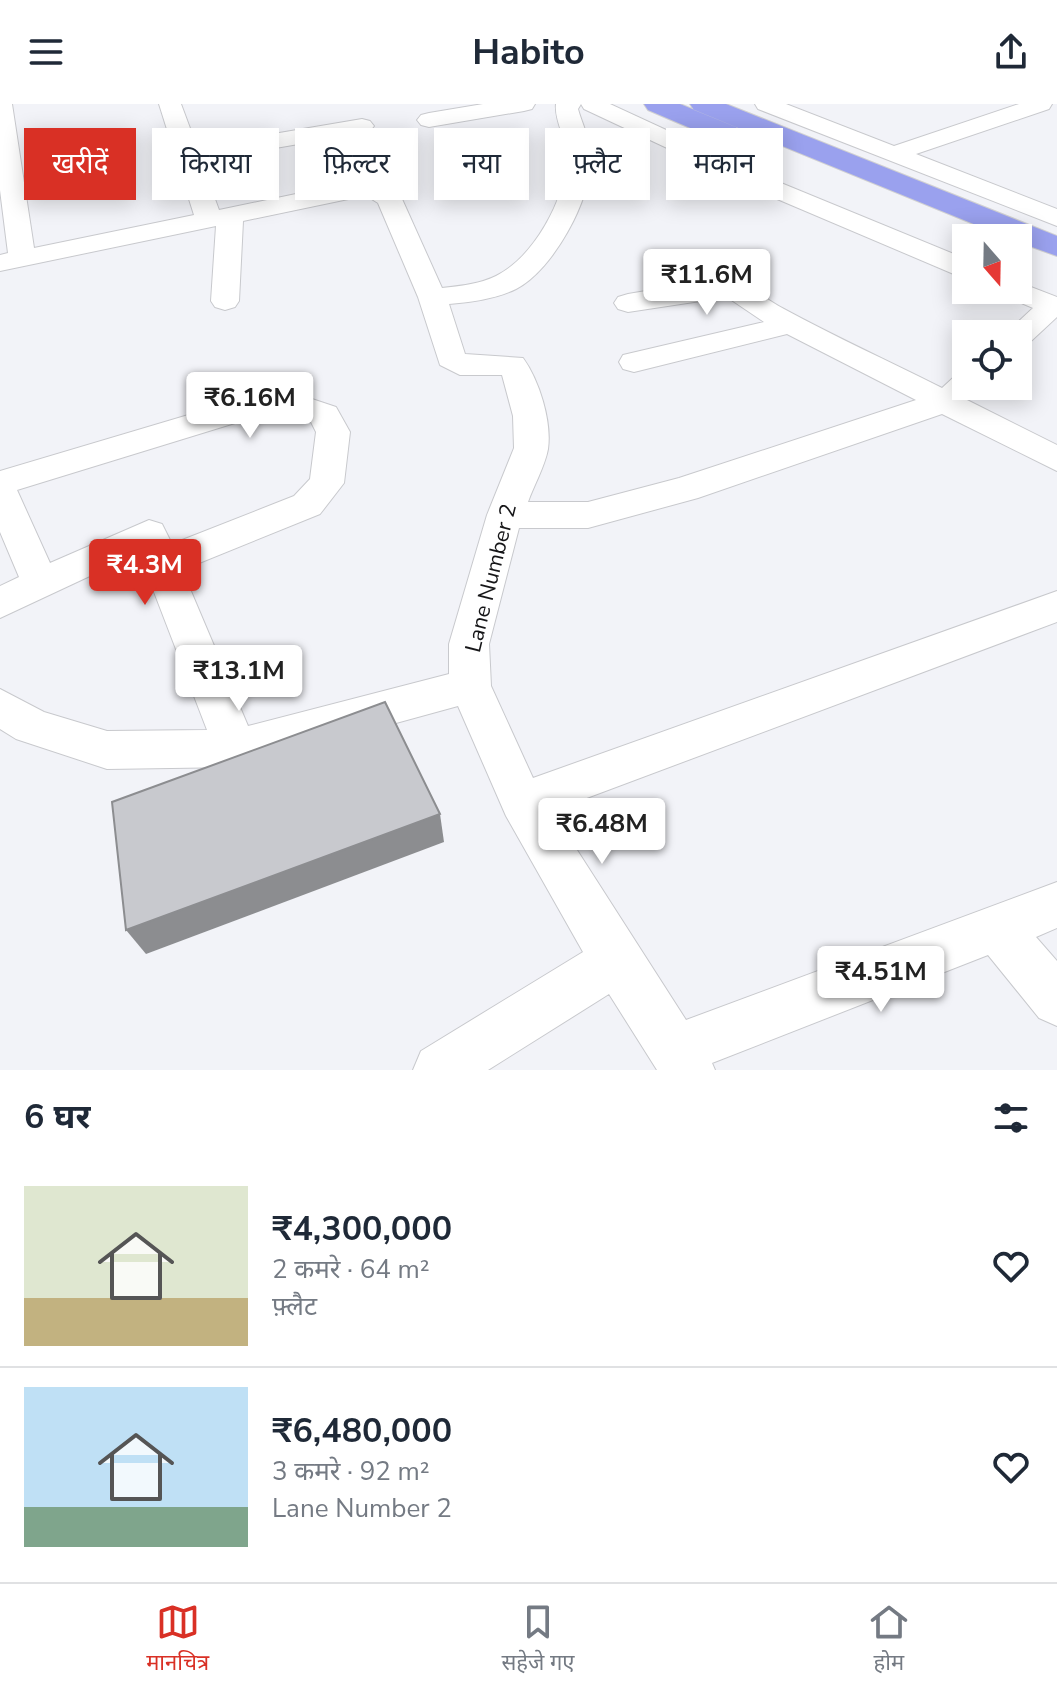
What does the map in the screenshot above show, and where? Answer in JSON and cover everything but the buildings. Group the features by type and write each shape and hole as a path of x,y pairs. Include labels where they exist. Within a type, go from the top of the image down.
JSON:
{"highway":[{"path":"657,104 952,228"},
{"path":"703,104 1057,247"},
{"path":"1032,262 1057,272"}],"street":[{"path":"1,104 11,261 219,217"},
{"path":"170,104 178,128"},
{"path":"429,120 524,104"},
{"path":"572,104 952,263"},
{"path":"432,297 472,293 508,283 533,261 570,203 580,156 572,104"},
{"path":"766,104 1057,218"},
{"path":"895,153 1041,104"},
{"path":"279,140 362,126"},
{"name":"Lane Number 2","path":"219,217 358,189 377,191 389,199 432,297 451,358 460,365 512,365 517,372 529,416 531,448 505,515 469,644 470,686 522,802 616,960 682,1060"},
{"path":"210,200 219,217 225,301"},
{"path":"628,303 717,288 732,289 792,324 952,391"},
{"path":"1032,297 1055,307 1032,326"},
{"path":"634,362 792,324"},
{"path":"505,515 588,515 686,489 952,394"},
{"path":"967,400 1057,459"},
{"path":"0,483 232,413 297,404 324,415 333,432 327,483 307,505 161,563"},
{"path":"0,490 41,584"},
{"path":"0,603 149,533 236,748"},
{"path":"522,802 1057,606"},
{"path":"0,707 31,726 107,750 236,748 470,686"},
{"path":"682,1060 1057,905"},
{"path":"998,930 1057,1000"},
{"path":"440,1070 616,960"}]}
